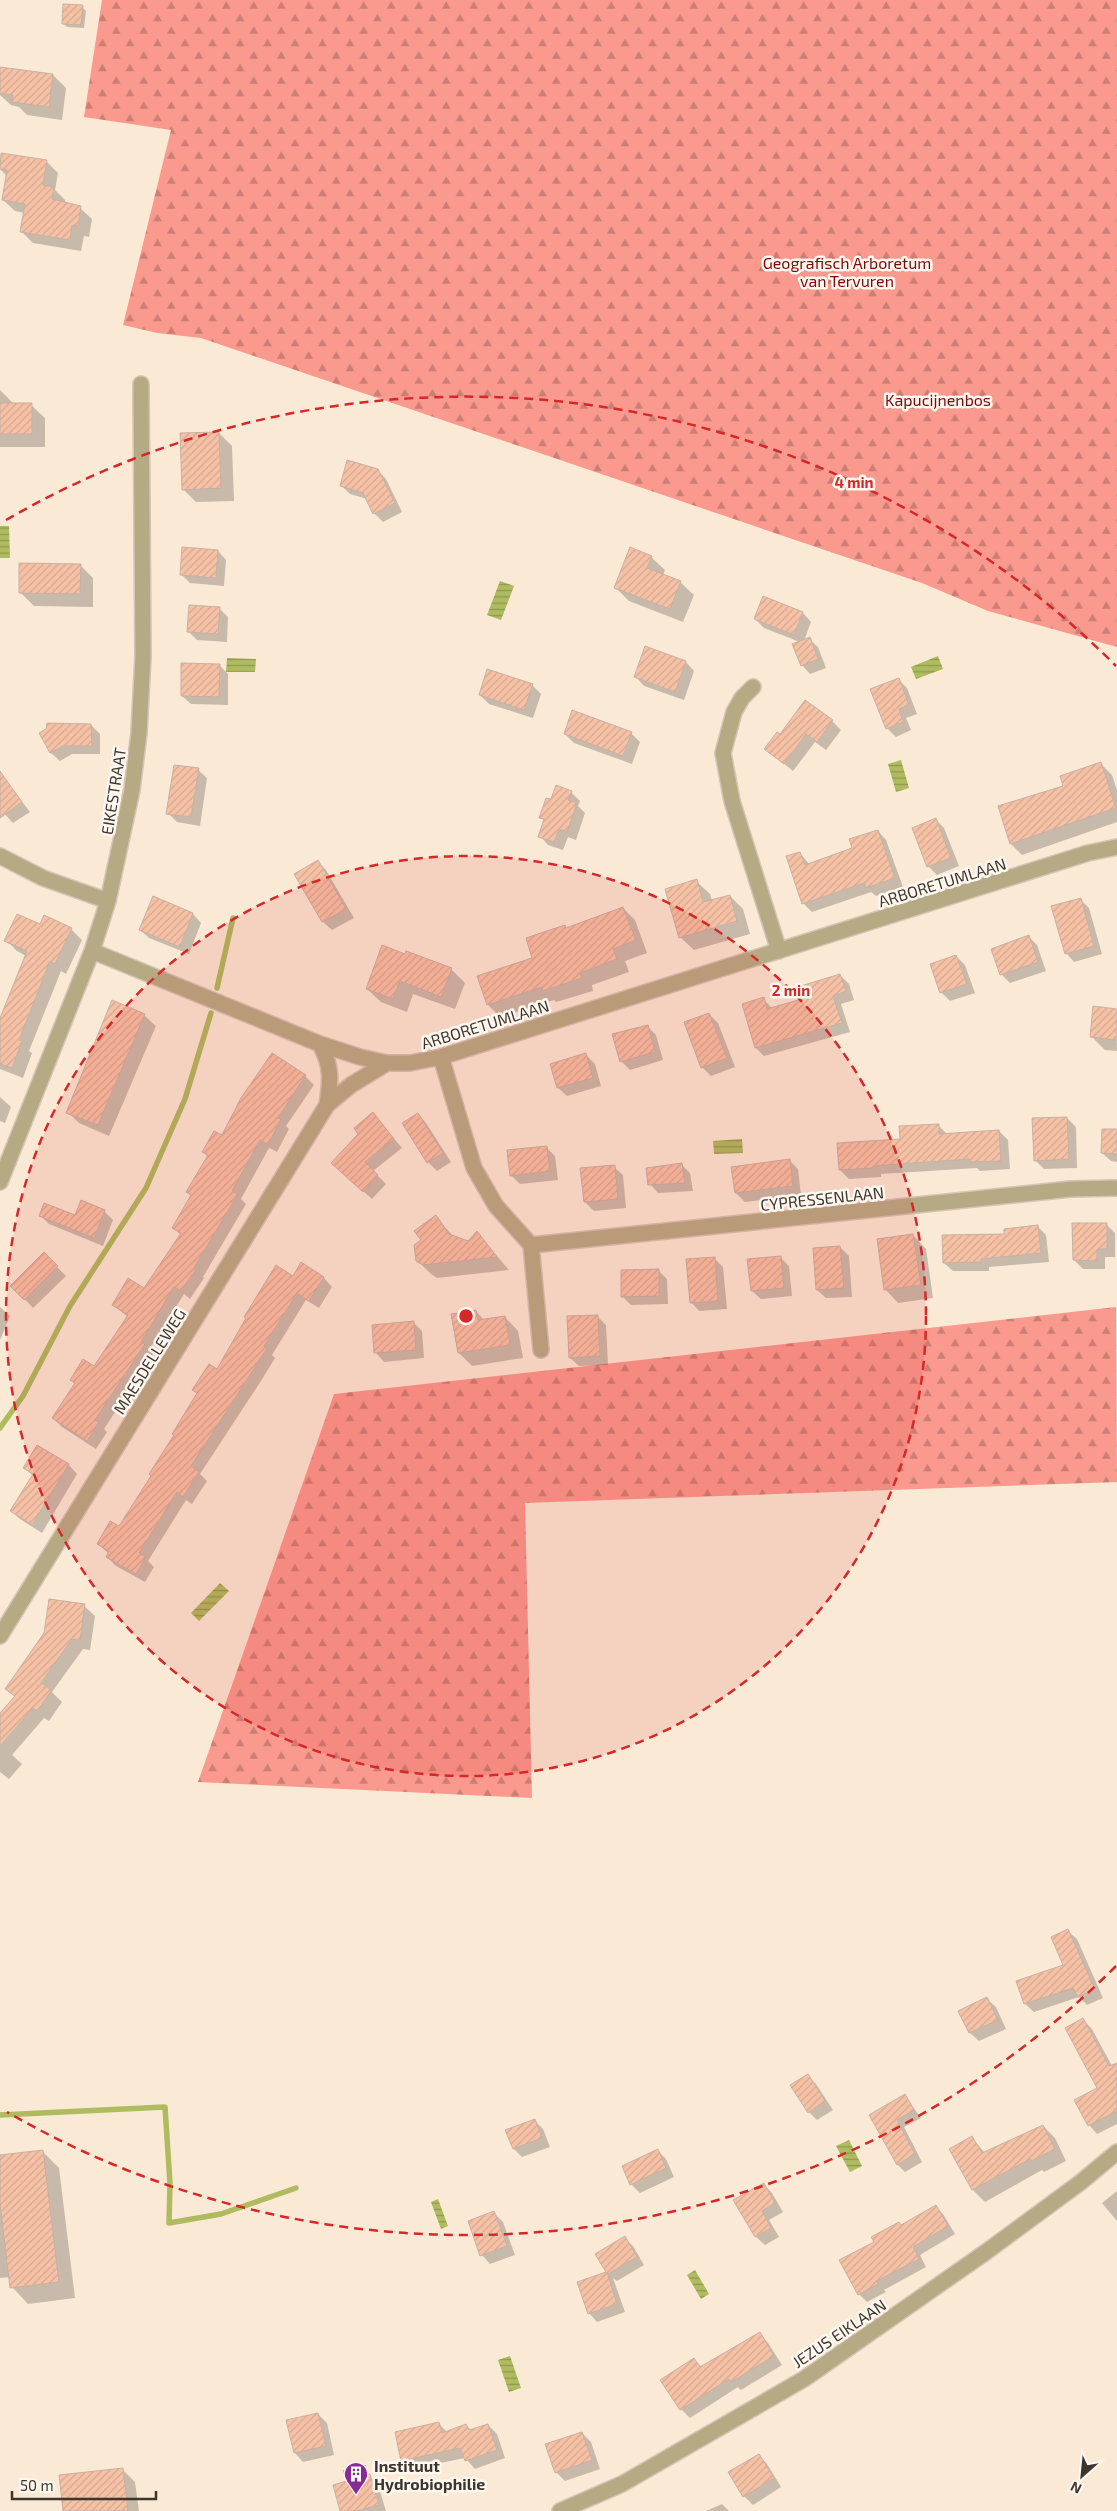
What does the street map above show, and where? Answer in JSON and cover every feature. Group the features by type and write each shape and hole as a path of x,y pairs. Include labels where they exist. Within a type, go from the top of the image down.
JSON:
{"street":[{"name":"EIKESTRAAT","path":"0,1182 92,952 108,901 132,790 139,733 143,525 141,384"},
{"path":"753,688 742,698 734,712 724,753 732,801 779,951"},
{"name":"ARBORETUMLAAN","path":"92,952 320,1044 387,1063 410,1063 440,1057 1088,853 1117,847"},
{"path":"0,856 43,878 108,901"},
{"name":"MAESDELLEWEG","path":"320,1044 329,1062 330,1080 327,1104"},
{"path":"440,1057 474,1168 496,1206 530,1245 540,1350"},
{"name":"MAESDELLEWEG","path":"0,1636 327,1104 351,1085 387,1063"},
{"name":"CYPRESSENLAAN","path":"530,1245 1071,1189 1117,1188"},
{"name":"JEZUS EIKLAAN","path":"560,2511 622,2484 804,2379 986,2252 1082,2182 1117,2152"}],"green space":[{"name":"Kapucijnenbos","path":"102,0 1117,0 1117,647 988,611 922,583 201,338 157,333 123,325 171,130 84,117"},
{"path":"1116,1307 1117,1482 525,1503 532,1798 198,1782 334,1394"}],"shaded area":[{"path":"0,526 9,526 10,558 0,558"},
{"path":"500,581 514,586 501,620 487,615"},
{"path":"938,656 943,669 916,679 911,667"},
{"path":"227,658 256,659 255,672 226,672"},
{"path":"901,760 909,788 896,792 888,764"},
{"path":"742,1139 743,1153 714,1154 713,1141"},
{"path":"220,1583 229,1591 199,1621 191,1613"},
{"path":"849,2140 862,2166 850,2172 836,2146"},
{"path":"438,2199 448,2226 441,2229 431,2202"},
{"path":"695,2270 709,2294 701,2299 687,2275"},
{"path":"510,2356 521,2388 509,2392 498,2360"},
{"path":"366,2465 367,2472 345,2478 343,2470"}],"building":[{"path":"63,4 83,5 81,25 62,24"},
{"path":"0,67 53,74 49,107 12,102 13,95 0,93"},
{"path":"1,153 47,160 43,185 54,187 52,199 81,206 78,226 72,225 70,240 20,232 25,204 2,200 7,170 0,169"},
{"path":"0,403 32,403 32,434 0,434"},
{"path":"219,432 221,488 182,490 180,433"},
{"path":"347,460 378,469 395,503 373,514 363,493 340,486"},
{"path":"182,547 218,550 216,578 180,575"},
{"path":"630,547 652,556 647,568 681,581 670,609 614,588"},
{"path":"19,563 81,564 80,594 19,593"},
{"path":"763,596 803,612 794,635 754,619"},
{"path":"189,605 220,607 218,634 187,632"},
{"path":"810,637 818,659 801,666 792,644"},
{"path":"645,646 686,661 675,692 634,677"},
{"path":"181,663 220,664 219,697 181,696"},
{"path":"487,669 533,684 524,710 479,695"},
{"path":"899,678 909,705 899,709 903,722 886,729 870,689"},
{"path":"805,700 833,720 817,742 806,734 784,764 764,749 777,732 780,734"},
{"path":"572,710 632,732 623,756 564,734"},
{"path":"47,723 91,724 92,746 63,746 50,753 39,733 46,729"},
{"path":"1101,762 1116,808 1010,844 998,806 1063,786 1060,776"},
{"path":"174,765 199,768 191,817 166,814"},
{"path":"0,771 22,802 0,818"},
{"path":"556,785 572,791 568,800 577,803 567,832 559,829 554,842 538,837 544,819 539,818 546,798 551,799"},
{"path":"936,818 951,858 927,867 912,828"},
{"path":"878,830 895,878 866,888 864,883 802,904 786,856 800,852 805,865 852,848 849,839"},
{"path":"318,860 346,909 322,922 294,874"},
{"path":"697,879 703,902 730,895 737,921 679,938 665,889"},
{"path":"153,896 193,913 180,947 139,930"},
{"path":"1081,898 1094,946 1065,954 1051,906"},
{"path":"623,907 636,940 613,949 617,959 580,973 582,978 543,991 542,987 487,1005 477,976 532,958 526,938 565,925 566,928"},
{"path":"17,914 40,924 44,915 72,928 55,964 50,961 19,1040 22,1041 12,1068 0,1064 0,1018 27,951 4,941"},
{"path":"1029,935 1038,962 1000,975 991,949"},
{"path":"382,945 405,954 406,951 452,968 441,997 400,981 393,999 366,989"},
{"path":"956,955 967,984 940,993 930,964"},
{"path":"840,974 846,991 833,996 842,1023 755,1048 742,1004 764,997 767,1009 805,998 801,986"},
{"path":"112,1000 145,1014 98,1125 66,1113"},
{"path":"1093,1006 1117,1009 1117,1040 1090,1037"},
{"path":"709,1013 727,1058 701,1068 684,1022"},
{"path":"648,1025 655,1052 620,1062 612,1034"},
{"path":"272,1053 306,1075 278,1118 281,1119 268,1145 260,1140 232,1191 238,1194 194,1268 196,1269 181,1291 174,1287 141,1342 145,1344 95,1420 99,1422 87,1441 52,1418 75,1383 70,1380 83,1359 94,1366 128,1315 112,1305 128,1278 144,1288 181,1233 172,1228 191,1195 186,1192 208,1155 202,1152 214,1131 222,1135 241,1098"},
{"path":"586,1053 593,1078 557,1088 550,1064"},
{"path":"373,1112 394,1139 365,1162 378,1175 363,1192 331,1163 358,1134 354,1128"},
{"path":"418,1113 443,1153 427,1163 402,1123"},
{"path":"1067,1117 1069,1159 1034,1161 1032,1118"},
{"path":"939,1124 939,1134 999,1130 1001,1161 970,1162 969,1159 839,1170 837,1143 900,1139 899,1126"},
{"path":"1102,1129 1117,1129 1117,1154 1101,1153"},
{"path":"547,1146 550,1171 510,1176 507,1150"},
{"path":"790,1159 793,1186 735,1193 731,1167"},
{"path":"682,1163 685,1183 648,1185 646,1168"},
{"path":"615,1165 618,1199 584,1202 580,1168"},
{"path":"81,1200 105,1210 94,1238 39,1216 44,1203 75,1215"},
{"path":"436,1215 449,1234 468,1241 477,1231 497,1257 423,1265 416,1261 414,1245 421,1240 414,1231"},
{"path":"1072,1223 1107,1223 1107,1249 1097,1249 1097,1261 1073,1260"},
{"path":"1038,1225 1041,1253 981,1259 981,1262 943,1263 942,1235 1004,1234 1004,1229"},
{"path":"913,1234 921,1285 884,1290 877,1239"},
{"path":"840,1246 844,1288 816,1290 813,1248"},
{"path":"44,1252 58,1266 24,1300 10,1286"},
{"path":"781,1256 784,1288 751,1291 747,1259"},
{"path":"715,1257 718,1301 690,1303 686,1259"},
{"path":"301,1262 324,1277 309,1301 297,1293 264,1346 267,1348 191,1466 199,1472 183,1497 177,1492 139,1553 146,1557 136,1574 106,1557 109,1551 97,1544 110,1521 119,1526 151,1476 149,1474 174,1435 172,1434 197,1393 192,1390 209,1364 217,1369 246,1318 244,1317 276,1265 293,1276"},
{"path":"659,1269 659,1296 621,1297 621,1270"},
{"path":"476,1310 478,1320 505,1316 510,1345 458,1353 451,1314"},
{"path":"598,1315 600,1356 569,1358 567,1316"},
{"path":"414,1321 416,1350 374,1353 372,1325"},
{"path":"37,1445 69,1464 32,1525 10,1511 33,1474 23,1468"},
{"path":"49,1599 85,1604 80,1640 72,1639 41,1683 52,1690 37,1711 33,1708 0,1746 0,1713 15,1696 5,1689 44,1633"},
{"path":"1068,1929 1095,1989 1078,1997 1073,1988 1024,2004 1016,1981 1063,1965 1051,1937"},
{"path":"987,1997 998,2020 969,2033 958,2011"},
{"path":"1083,2018 1109,2066 1117,2063 1117,2111 1088,2126 1074,2100 1097,2088 1065,2028"},
{"path":"808,2074 825,2101 808,2113 790,2085"},
{"path":"905,2094 914,2110 897,2120 915,2154 897,2165 869,2115"},
{"path":"535,2119 542,2138 513,2149 505,2130"},
{"path":"1043,2125 1055,2149 1031,2161 1030,2159 972,2190 949,2149 972,2136 982,2153"},
{"path":"658,2149 666,2168 630,2185 622,2166"},
{"path":"43,2150 59,2282 10,2288 0,2203 0,2155"},
{"path":"764,2183 775,2203 762,2211 771,2228 755,2237 733,2200"},
{"path":"936,2205 948,2226 913,2247 919,2259 877,2281 878,2284 858,2295 839,2260 874,2242 871,2237 899,2222 901,2225"},
{"path":"494,2211 507,2246 480,2256 468,2221"},
{"path":"625,2236 637,2257 608,2274 607,2272 617,2304 588,2314 577,2282 606,2272 595,2254"},
{"path":"760,2332 774,2356 731,2382 729,2379 680,2410 660,2380 694,2358 700,2367"},
{"path":"318,2413 326,2446 294,2453 286,2420"},
{"path":"439,2422 442,2433 466,2424 469,2430 488,2424 497,2450 465,2461 460,2448 401,2461 395,2432"},
{"path":"582,2432 592,2460 555,2473 545,2444"},
{"path":"759,2454 774,2478 743,2497 728,2472"},
{"path":"123,2468 128,2511 63,2511 59,2475"},
{"name":"Instituut Hydrobiophilie","path":"370,2474 379,2505 356,2511 340,2511 333,2485"}],"waterway":[{"path":"217,988 233,918"},
{"path":"0,1428 23,1396 70,1306 146,1188 185,1099 211,1013"},
{"path":"0,2115 165,2107 170,2183 169,2223 221,2214 296,2188"}],"place":[{"name":"Instituut Hydrobiophilie","path":"356,2495"}],"park label":[{"name":"Geografisch Arboretum van Tervuren","path":"847,271"}]}
